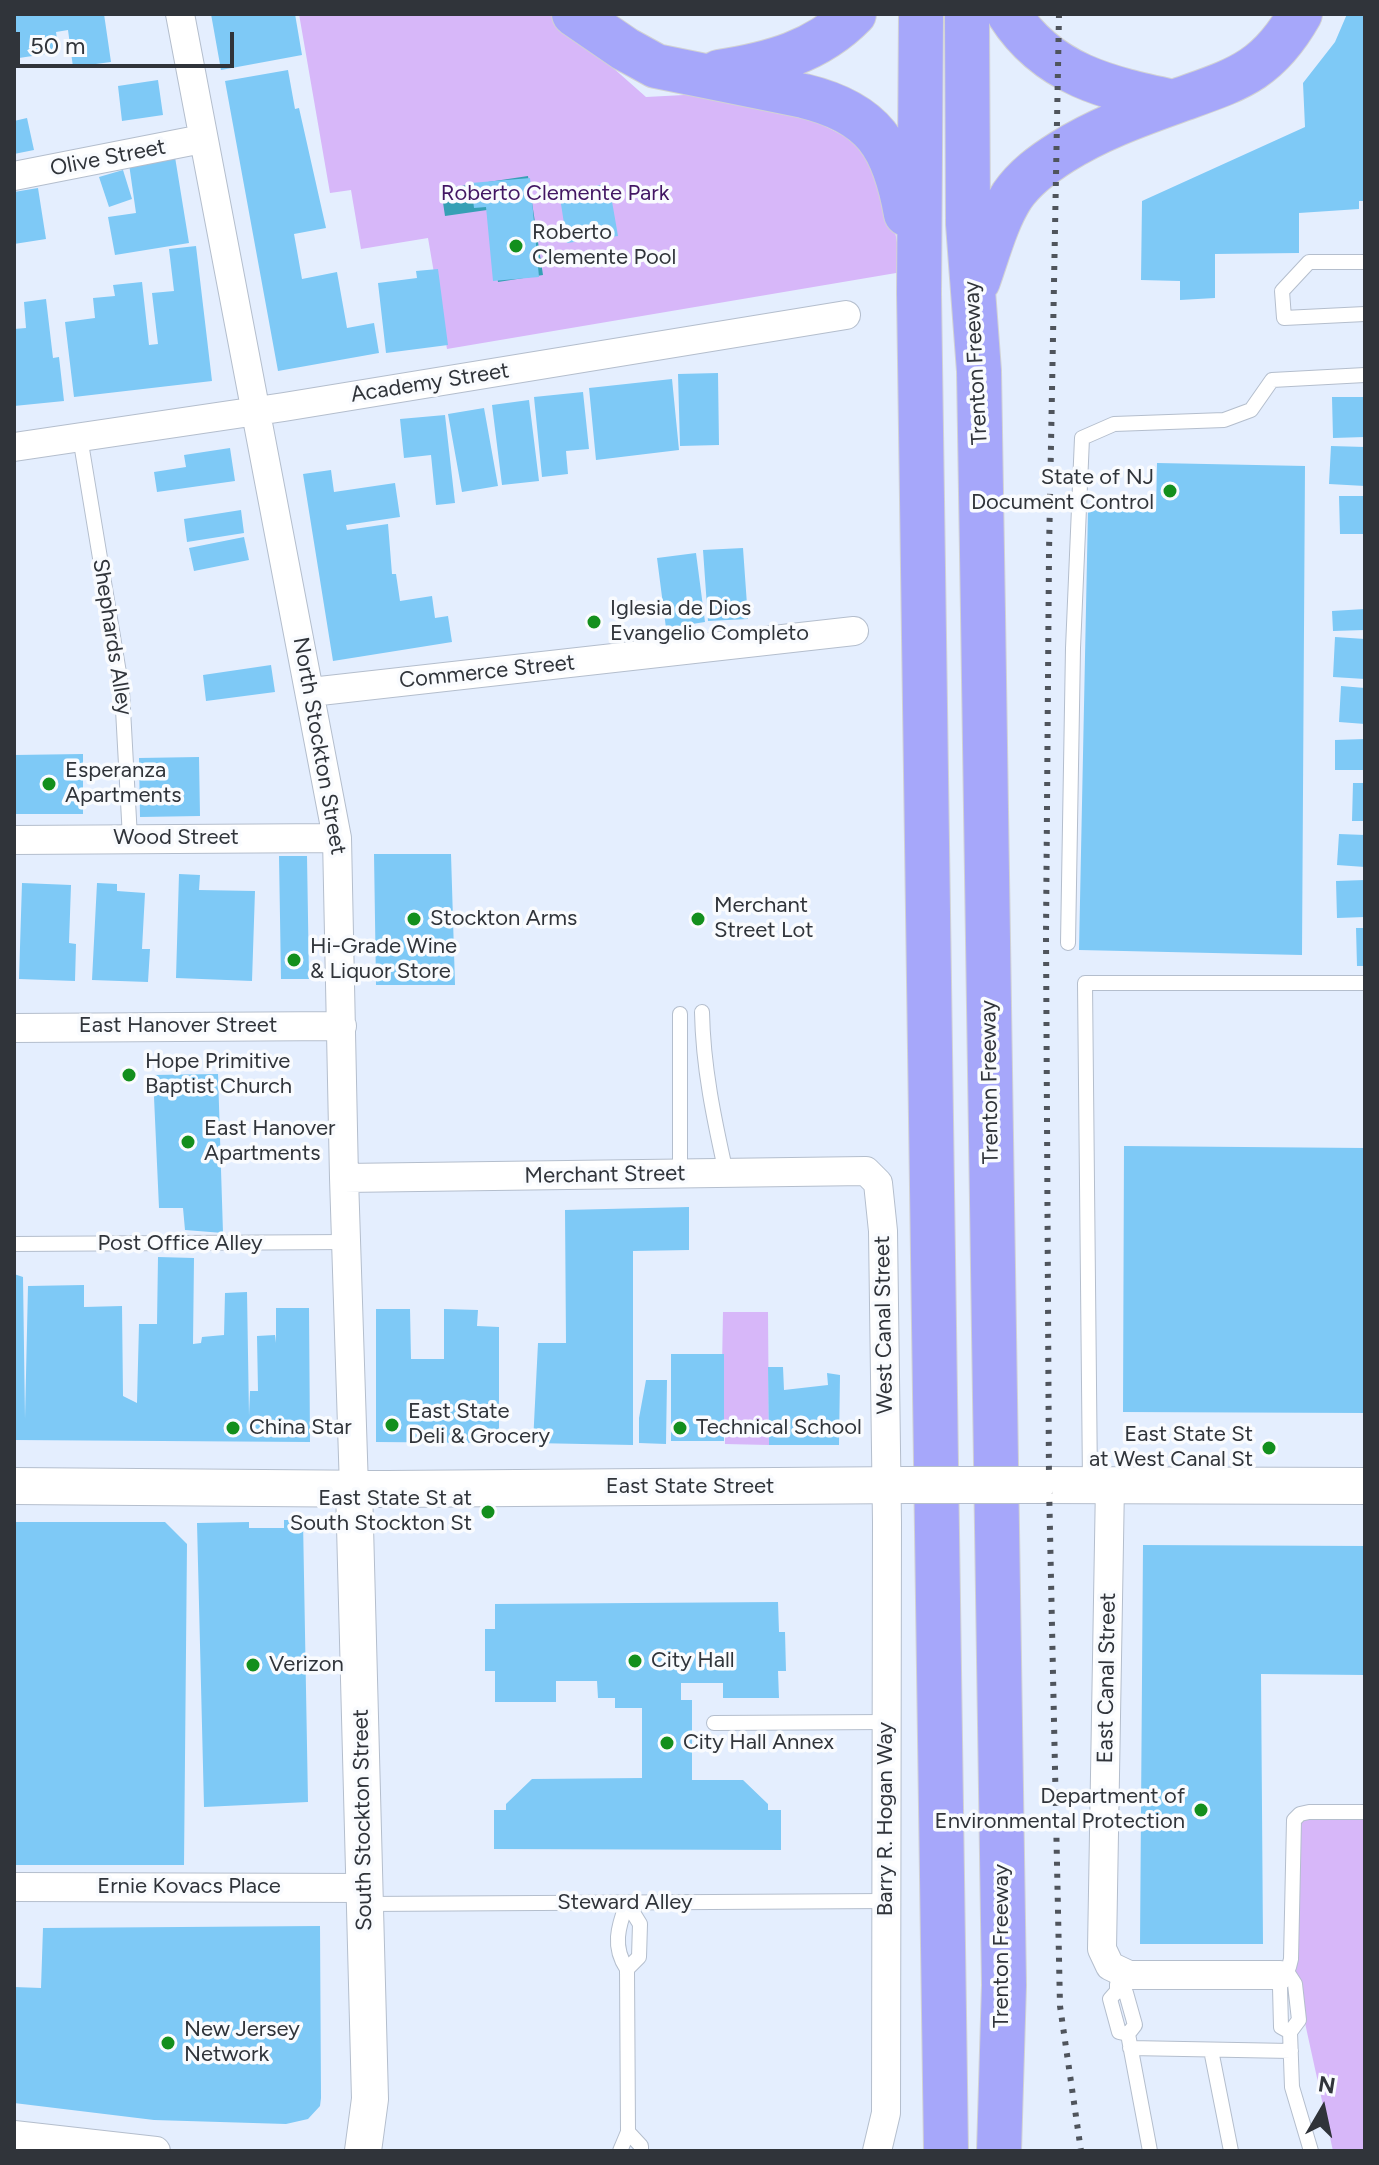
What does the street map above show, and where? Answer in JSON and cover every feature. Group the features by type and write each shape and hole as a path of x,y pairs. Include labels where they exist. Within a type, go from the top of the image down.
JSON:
{"highway":[{"path":"574,14 656,66 828,102 875,133 884,143 900,182 919,293"},
{"path":"600,14 603,23 625,49"},
{"path":"695,75 785,59 815,45 854,14"},
{"path":"921,14 919,293 946,2151"},
{"name":"Trenton Freeway","path":"967,14 968,224 979,371 1004,1985 999,2151"},
{"path":"1009,14 1034,45 1085,78 1111,88 1174,102"},
{"path":"973,295 995,232 1012,196 1030,174 1100,130 1231,83 1271,53 1290,32 1300,14"},
{"path":"1004,1985 1026,2151"}],"street":[{"name":"North Stockton Street","path":"180,14 337,838 354,1488"},
{"name":"Olive Street","path":"14,176 202,139"},
{"name":"Academy Street","path":"14,447 846,315"},
{"name":"Commerce Street","path":"311,692 854,631"},
{"name":"Wood Street","path":"14,840 337,838"},
{"name":"East Hanover Street","path":"14,1028 342,1026"},
{"name":"Merchant Street","path":"344,1178 866,1171"},
{"name":"West Canal Street","path":"866,1171 878,1183 883,1231 897,1485"},
{"name":"East Canal Street","path":"1100,1484 1102,1949 1115,1976"},
{"name":"Barry R. Hogan Way","path":"877,2151 886,2113 886,1722 897,1485"},
{"name":"East State Street","path":"14,1486 1365,1486"},
{"name":"South Stockton Street","path":"354,1488 370,2099 363,2151"},
{"name":"Ernie Kovacs Place","path":"14,1887 365,1896"},
{"path":"1115,1976 1283,1972"},
{"path":"14,2135 156,2151"}],"lane":[{"path":"1365,262 1309,262 1282,291 1284,318 1365,314"},
{"path":"1068,943 1073,648 1082,438 1114,424 1224,420 1251,410 1272,380 1365,375"},
{"name":"Shephards Alley","path":"80,437 122,691 130,838"},
{"path":"1100,1484 1085,983 1365,983"},
{"path":"702,1012 708,1090 726,1173"},
{"path":"680,1014 680,1174"},
{"name":"Post Office Alley","path":"14,1244 346,1242"},
{"path":"714,1723 886,1722"},
{"path":"1311,2151 1292,2087 1290,2032 1281,2027 1280,1987 1283,1972 1291,1959 1294,1820 1300,1814 1309,1812 1365,1812"},
{"name":"Steward Alley","path":"365,1896 627,1903 886,1901"},
{"path":"620,2151 628,2132 627,1969 618,1955 618,1928 627,1903"},
{"path":"627,1903 640,1924 639,1957 627,1969"},
{"path":"1115,1976 1130,2002 1135,2025 1129,2041 1150,2151"},
{"path":"1129,2041 1211,2050 1291,2051"},
{"path":"1211,2050 1231,2151"},
{"path":"628,2132 641,2146 641,2151"}],"green space":[{"name":"Roberto Clemente Park","path":"299,14 552,14 646,97 703,94 799,113 882,155 902,272 447,349 428,238 361,249 351,190 330,193"},
{"path":"723,1312 768,1312 769,1445 725,1444 725,1421 721,1421"},
{"path":"1365,1812 1365,2151 1333,2151 1291,1959 1300,1814"}],"water":[{"name":"Roberto Clemente Pool","path":"528,176 543,275 498,282 487,210 445,216 441,189"}],"building":[{"path":"14,14 104,14 111,62 73,67 68,30 56,32 59,52 19,58"},
{"path":"211,14 295,14 302,55 221,70"},
{"path":"1347,14 1365,14 1365,201 1359,201 1359,209 1299,213 1299,253 1215,254 1215,298 1180,300 1180,281 1141,280 1142,201 1305,127 1303,83 1335,42"},
{"path":"288,70 326,228 294,234 302,279 337,272 347,328 374,323 379,353 278,371 225,81"},
{"path":"158,80 163,115 122,121 118,86"},
{"path":"27,118 34,150 14,154 14,121"},
{"path":"175,157 189,243 115,255 108,217 136,213 129,164"},
{"path":"123,170 132,199 109,207 99,177"},
{"name":"Roberto Clemente Pool","path":"530,178 539,277 493,281 486,207 474,208 471,183"},
{"path":"609,184 618,236 567,243 559,191"},
{"path":"38,188 46,239 14,244 14,192"},
{"path":"196,246 212,381 74,397 65,322 95,318 93,298 115,296 113,285 142,282 149,345 158,344 152,293 174,291 169,249"},
{"path":"438,269 448,345 386,353 378,283 417,278 416,271"},
{"path":"46,299 53,358 59,357 64,401 14,406 14,329 26,328 24,302"},
{"path":"718,373 719,445 680,446 678,374"},
{"path":"672,379 679,450 596,460 589,388"},
{"path":"583,392 589,449 566,451 568,474 542,477 534,397"},
{"path":"1332,397 1365,397 1365,437 1333,438"},
{"path":"529,400 539,481 502,485 492,405"},
{"path":"484,408 498,486 462,492 448,414"},
{"path":"445,415 455,503 436,505 431,455 404,458 400,419"},
{"path":"1331,446 1365,447 1365,486 1329,484"},
{"path":"230,448 235,481 157,492 154,472 186,467 184,455"},
{"path":"1157,463 1305,466 1302,955 1079,950 1088,510 1156,511"},
{"path":"331,470 334,492 395,483 400,517 346,525 347,530 388,524 392,574 396,574 400,601 432,596 435,618 448,616 452,642 333,661 303,474"},
{"path":"1339,496 1365,496 1365,534 1340,534"},
{"path":"241,510 244,533 187,542 184,519"},
{"path":"244,537 249,560 194,571 189,548"},
{"path":"743,548 748,619 708,621 703,550"},
{"path":"696,553 705,622 666,628 657,558"},
{"path":"1365,609 1365,630 1333,631 1332,611"},
{"path":"1335,637 1365,639 1365,679 1333,677"},
{"path":"271,665 275,692 206,701 203,675"},
{"path":"1341,686 1365,688 1365,724 1339,722"},
{"path":"1365,739 1365,770 1335,770 1335,740"},
{"name":"Esperanza Apartments","path":"83,754 83,814 14,814 14,755"},
{"path":"199,757 200,816 140,817 139,758"},
{"path":"1353,783 1365,783 1365,821 1352,821"},
{"path":"1339,834 1365,835 1365,867 1337,865"},
{"name":"Stockton Arms","path":"374,854 451,854 455,985 376,985"},
{"path":"279,856 307,856 309,979 281,979"},
{"path":"179,874 200,875 199,890 255,891 252,981 176,978"},
{"path":"1365,880 1365,917 1337,918 1336,881"},
{"path":"22,883 71,885 69,943 76,944 75,981 19,979"},
{"path":"97,883 117,884 117,891 145,893 142,949 150,949 148,982 92,980"},
{"path":"1356,928 1365,928 1365,966 1357,966"},
{"name":"East Hanover Apartments","path":"218,1074 223,1233 185,1230 183,1208 159,1208 153,1075"},
{"path":"1124,1146 1365,1148 1365,1413 1123,1412"},
{"path":"689,1207 689,1250 633,1251 633,1445 533,1443 538,1343 566,1343 565,1210"},
{"path":"158,1257 194,1258 193,1344 201,1343 202,1337 224,1335 225,1293 247,1292 249,1416 250,1391 258,1391 257,1336 275,1335 276,1343 276,1308 309,1308 310,1442 14,1440 14,1274 23,1277 25,1419 28,1286 84,1285 84,1307 122,1306 123,1396 137,1403 139,1324 157,1324"},
{"path":"376,1309 410,1309 411,1359 444,1359 444,1309 478,1310 477,1326 499,1327 499,1443 376,1442"},
{"path":"671,1354 724,1354 724,1441 671,1441"},
{"path":"768,1367 783,1367 784,1390 828,1385 827,1373 840,1375 839,1445 769,1445"},
{"path":"646,1380 667,1380 666,1444 639,1443 639,1418"},
{"name":"Verizon","path":"284,1520 303,1520 308,1802 204,1807 197,1523 249,1522 249,1528 284,1528"},
{"path":"14,1522 165,1522 187,1544 184,1865 14,1865"},
{"name":"Department of Environmental Protection","path":"1143,1545 1365,1546 1365,1675 1261,1674 1263,1944 1140,1944"},
{"path":"778,1602 779,1632 785,1632 786,1671 778,1671 779,1698 723,1698 723,1683 681,1683 681,1700 692,1700 692,1780 743,1780 768,1804 768,1810 781,1810 781,1850 494,1849 494,1810 506,1810 506,1804 532,1779 642,1778 642,1708 615,1708 615,1698 598,1698 597,1681 556,1681 556,1702 495,1702 495,1671 485,1671 485,1629 495,1629 495,1604"},
{"name":"New Jersey Network","path":"320,1926 321,2098 320,2106 308,2119 286,2124 154,2120 14,2103 14,1987 41,1988 43,1928"}],"railway":[{"path":"1059,14 1049,552 1046,935 1049,1484 1060,2006 1081,2151"}],"place":[{"name":"Roberto Clemente Pool","path":"516,246"},
{"name":"State of NJ Document Control","path":"1170,491"},
{"name":"Iglesia de Dios Evangelio Completo","path":"594,622"},
{"name":"Esperanza Apartments","path":"49,784"},
{"name":"Stockton Arms","path":"414,919"},
{"name":"Merchant Street Lot","path":"698,919"},
{"name":"Hi-Grade Wine & Liquor Store","path":"294,960"},
{"name":"Hope Primitive Baptist Church","path":"129,1075"},
{"name":"East Hanover Apartments","path":"188,1142"},
{"name":"East State Deli & Grocery","path":"392,1425"},
{"name":"China Star","path":"233,1428"},
{"name":"Technical School","path":"680,1428"},
{"name":"East State St at West Canal St","path":"1269,1448"},
{"name":"East State St at South Stockton St","path":"488,1512"},
{"name":"City Hall","path":"635,1661"},
{"name":"Verizon","path":"253,1665"},
{"name":"City Hall Annex","path":"667,1743"},
{"name":"Department of Environmental Protection","path":"1201,1810"},
{"name":"New Jersey Network","path":"168,2043"}]}
